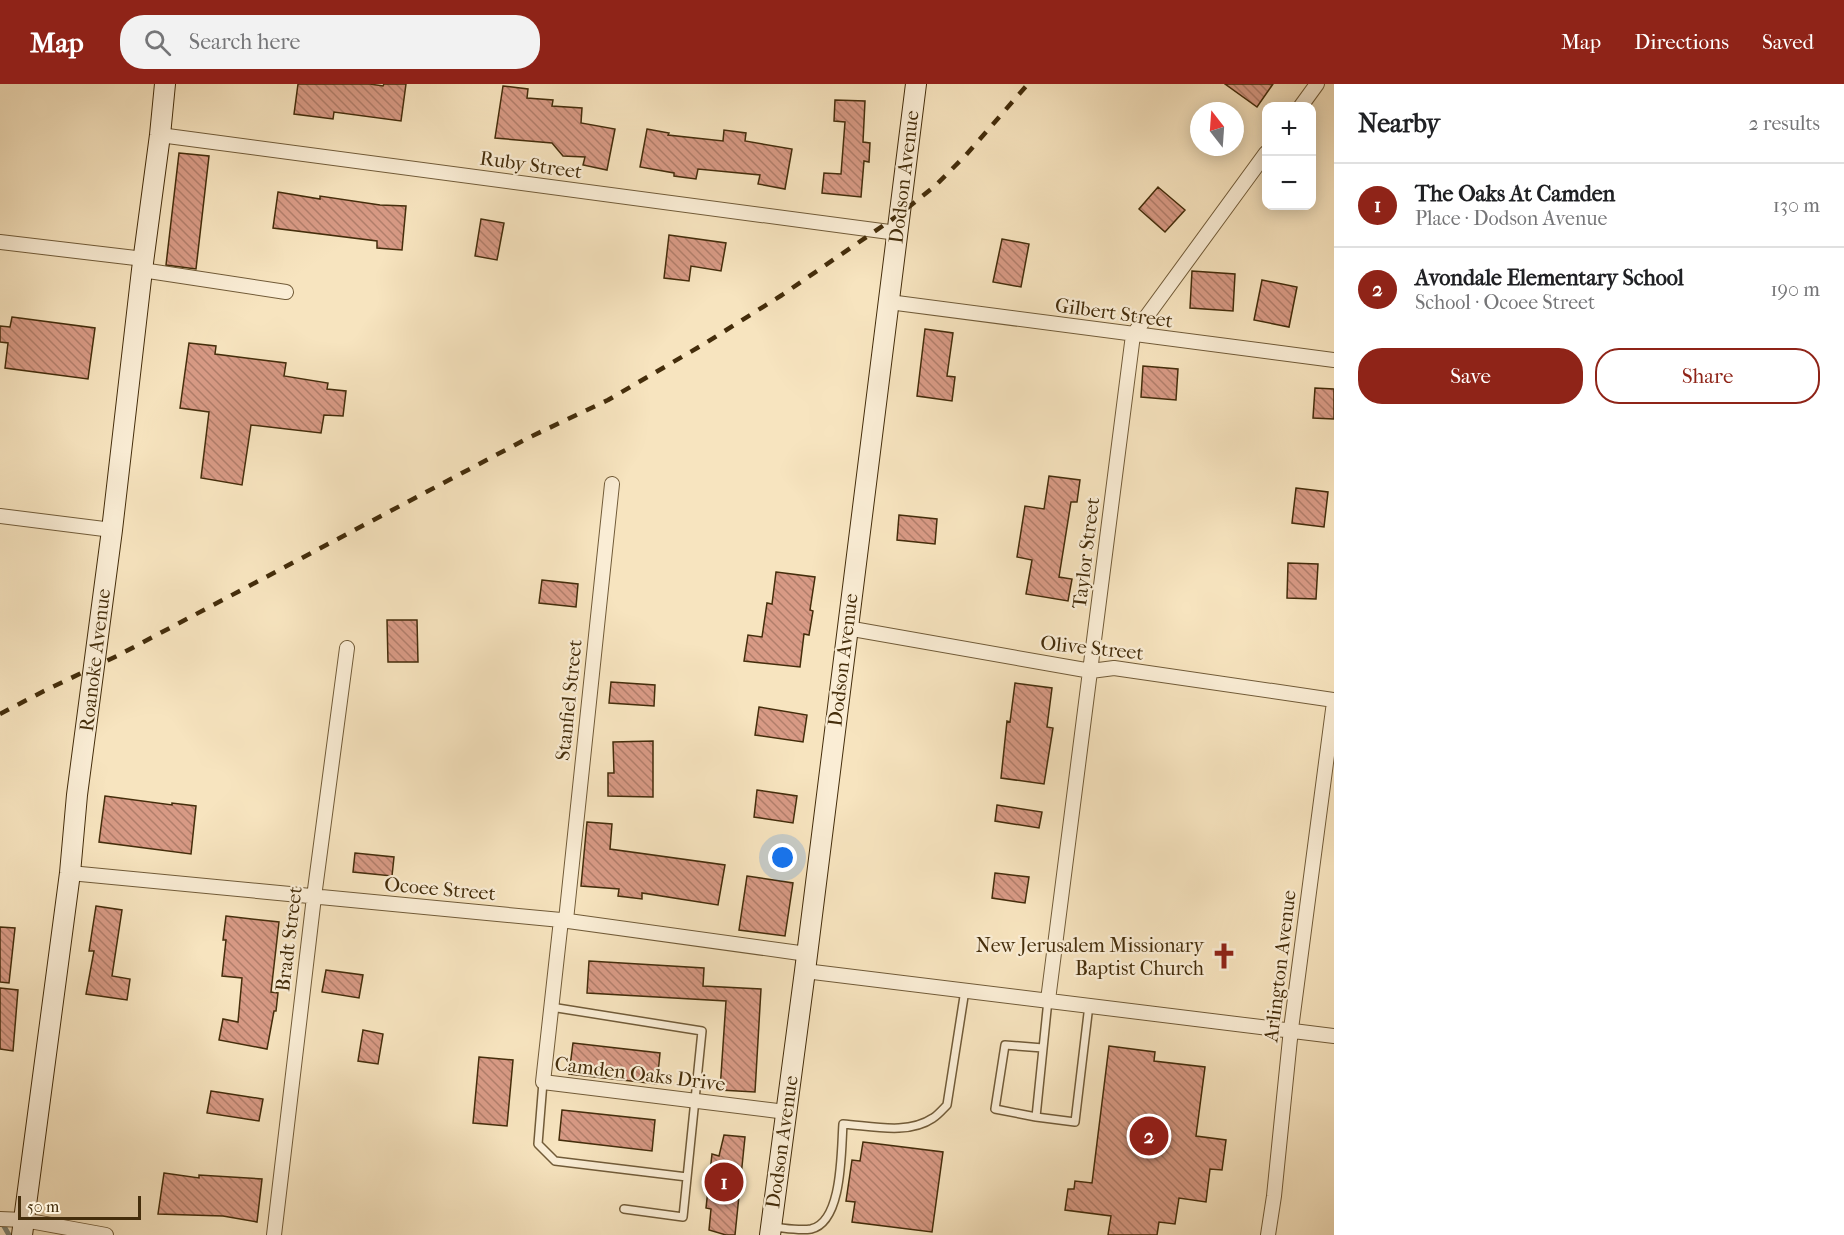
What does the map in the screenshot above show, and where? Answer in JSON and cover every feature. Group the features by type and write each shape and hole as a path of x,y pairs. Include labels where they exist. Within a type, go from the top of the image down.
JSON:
{"street":[{"name":"Roanoke Avenue","path":"23,1228 70,873 77,795 112,530 165,84"},
{"name":"Dodson Avenue","path":"770,1231 916,84"},
{"path":"1304,102 1317,84"},
{"name":"Ruby Street","path":"160,135 897,233"},
{"name":"Taylor Street","path":"1048,1000 1133,335 1264,156"},
{"path":"0,242 143,264 286,292"},
{"name":"Gilbert Street","path":"889,302 1334,360"},
{"name":"Stanfiel Street","path":"563,920 612,484"},
{"path":"0,516 112,530"},
{"name":"Olive Street","path":"847,628 1091,671 1114,669 1334,701"},
{"name":"Bradt Street","path":"274,1235 314,897 348,648"},
{"name":"Arlington Avenue","path":"1268,1235 1291,1029 1334,701"},
{"name":"Ocoee Street","path":"70,873 563,920 965,990 1334,1036"},
{"name":"Camden Oaks Drive","path":"563,920 550,1007 543,1082 786,1112"},
{"path":"0,1219 23,1228 106,1235"}],"lane":[{"path":"770,1231 810,1229 821,1225 830,1215 836,1198 843,1124 896,1129 919,1125 934,1118 947,1105 965,990"},
{"path":"1036,1117 1048,1000"},
{"path":"1043,1048 1005,1046 995,1110 1075,1122 1089,1005"},
{"path":"550,1007 702,1031 683,1217 624,1209"},
{"path":"543,1082 538,1144 555,1161 687,1176"}],"building":[{"path":"298,84 383,86 384,84 406,84 401,121 334,112 333,119 294,114"},
{"path":"1225,84 1273,84 1257,107"},
{"path":"503,86 528,89 527,98 553,100 552,106 582,108 581,123 615,129 607,170 583,165 585,157 563,156 552,143 495,138"},
{"path":"835,100 865,101 863,142 870,143 869,162 864,161 861,197 822,193 824,173 841,174 845,122 834,121"},
{"path":"647,129 669,133 668,135 723,141 724,130 746,133 745,141 792,149 785,189 758,184 760,175 698,169 696,179 640,167"},
{"path":"179,153 209,156 196,269 166,265"},
{"path":"1158,187 1185,210 1165,232 1139,209"},
{"path":"278,192 320,199 320,196 380,205 406,206 402,250 377,248 377,241 273,228"},
{"path":"481,219 504,223 497,260 475,256"},
{"path":"669,235 726,243 721,271 691,266 689,281 664,278"},
{"path":"1002,239 1029,244 1021,287 993,282"},
{"path":"1192,271 1235,274 1233,311 1190,308"},
{"path":"1262,280 1297,287 1289,327 1254,320"},
{"path":"12,317 95,328 88,379 5,368 8,343 0,342 0,326 10,327"},
{"path":"925,329 953,333 947,376 955,377 952,401 917,396"},
{"path":"189,343 216,346 215,354 286,363 284,376 328,383 327,389 346,391 343,416 324,415 321,433 251,425 242,485 201,478 209,412 180,408"},
{"path":"1143,366 1178,369 1176,400 1141,397"},
{"path":"1315,388 1334,389 1334,419 1313,418"},
{"path":"1049,476 1080,480 1077,502 1071,502 1059,577 1072,579 1068,601 1026,594 1032,560 1017,557 1025,506 1044,509"},
{"path":"1296,488 1328,492 1324,527 1292,523"},
{"path":"899,515 937,519 935,544 897,540"},
{"path":"1288,563 1318,564 1316,599 1287,598"},
{"path":"776,572 815,577 809,635 804,634 800,667 744,661 748,635 762,637 767,603 772,604"},
{"path":"542,580 578,584 576,607 539,603"},
{"path":"387,620 417,620 418,662 388,662"},
{"path":"611,682 655,685 654,706 609,703"},
{"path":"1015,683 1052,688 1047,727 1053,728 1044,784 1001,778 1007,721 1010,722"},
{"path":"759,707 807,715 803,742 755,735"},
{"path":"653,741 653,797 608,796 608,773 614,773 613,742"},
{"path":"757,790 797,796 793,823 754,817"},
{"path":"105,796 196,806 191,854 99,842"},
{"path":"997,805 1042,812 1039,828 995,821"},
{"path":"587,822 612,824 610,849 725,865 718,905 642,893 642,899 618,896 619,889 581,886"},
{"path":"355,853 394,857 392,876 353,872"},
{"path":"995,873 1029,877 1025,903 992,898"},
{"path":"747,876 793,883 785,936 739,930"},
{"path":"96,906 122,910 112,976 130,979 127,1000 86,994 94,951 89,951"},
{"path":"226,916 279,922 271,992 278,993 267,1049 219,1040 223,1019 238,1022 242,978 222,976"},
{"path":"0,927 15,928 9,983 0,982"},
{"path":"589,961 704,968 703,986 761,989 755,1092 720,1090 726,1001 587,993"},
{"path":"326,970 363,975 359,998 322,992"},
{"path":"0,988 18,990 13,1051 0,1049"},
{"path":"363,1030 383,1034 378,1064 358,1061"},
{"path":"573,1043 660,1053 657,1084 569,1074"},
{"path":"1109,1046 1155,1052 1154,1061 1205,1067 1196,1136 1226,1140 1222,1170 1210,1169 1206,1202 1179,1198 1175,1224 1159,1222 1157,1235 1108,1235 1111,1216 1065,1210 1068,1189 1074,1189 1075,1181 1092,1183"},
{"path":"479,1057 513,1060 507,1126 473,1123"},
{"path":"211,1091 263,1099 259,1121 207,1113"},
{"path":"562,1110 655,1120 652,1151 559,1140"},
{"path":"724,1135 745,1137 735,1235 709,1230 711,1209 706,1208 712,1154 719,1156"},
{"path":"863,1142 943,1152 932,1232 852,1222 855,1202 846,1201 852,1160 860,1161"},
{"path":"164,1173 199,1178 199,1175 262,1179 257,1222 223,1216 158,1214"}],"waterway":[{"path":"1,1221 9,1235"}],"railway":[{"path":"0,714 117,656 530,437 608,400 704,344 782,295 900,214 936,185 966,155 1028,84"}],"place":[{"name":"New Jerusalem Missionary Baptist Church","path":"1224,956"},
{"name":"Avondale Elementary School","path":"1149,1136"},
{"name":"The Oaks At Camden","path":"724,1182"}]}
